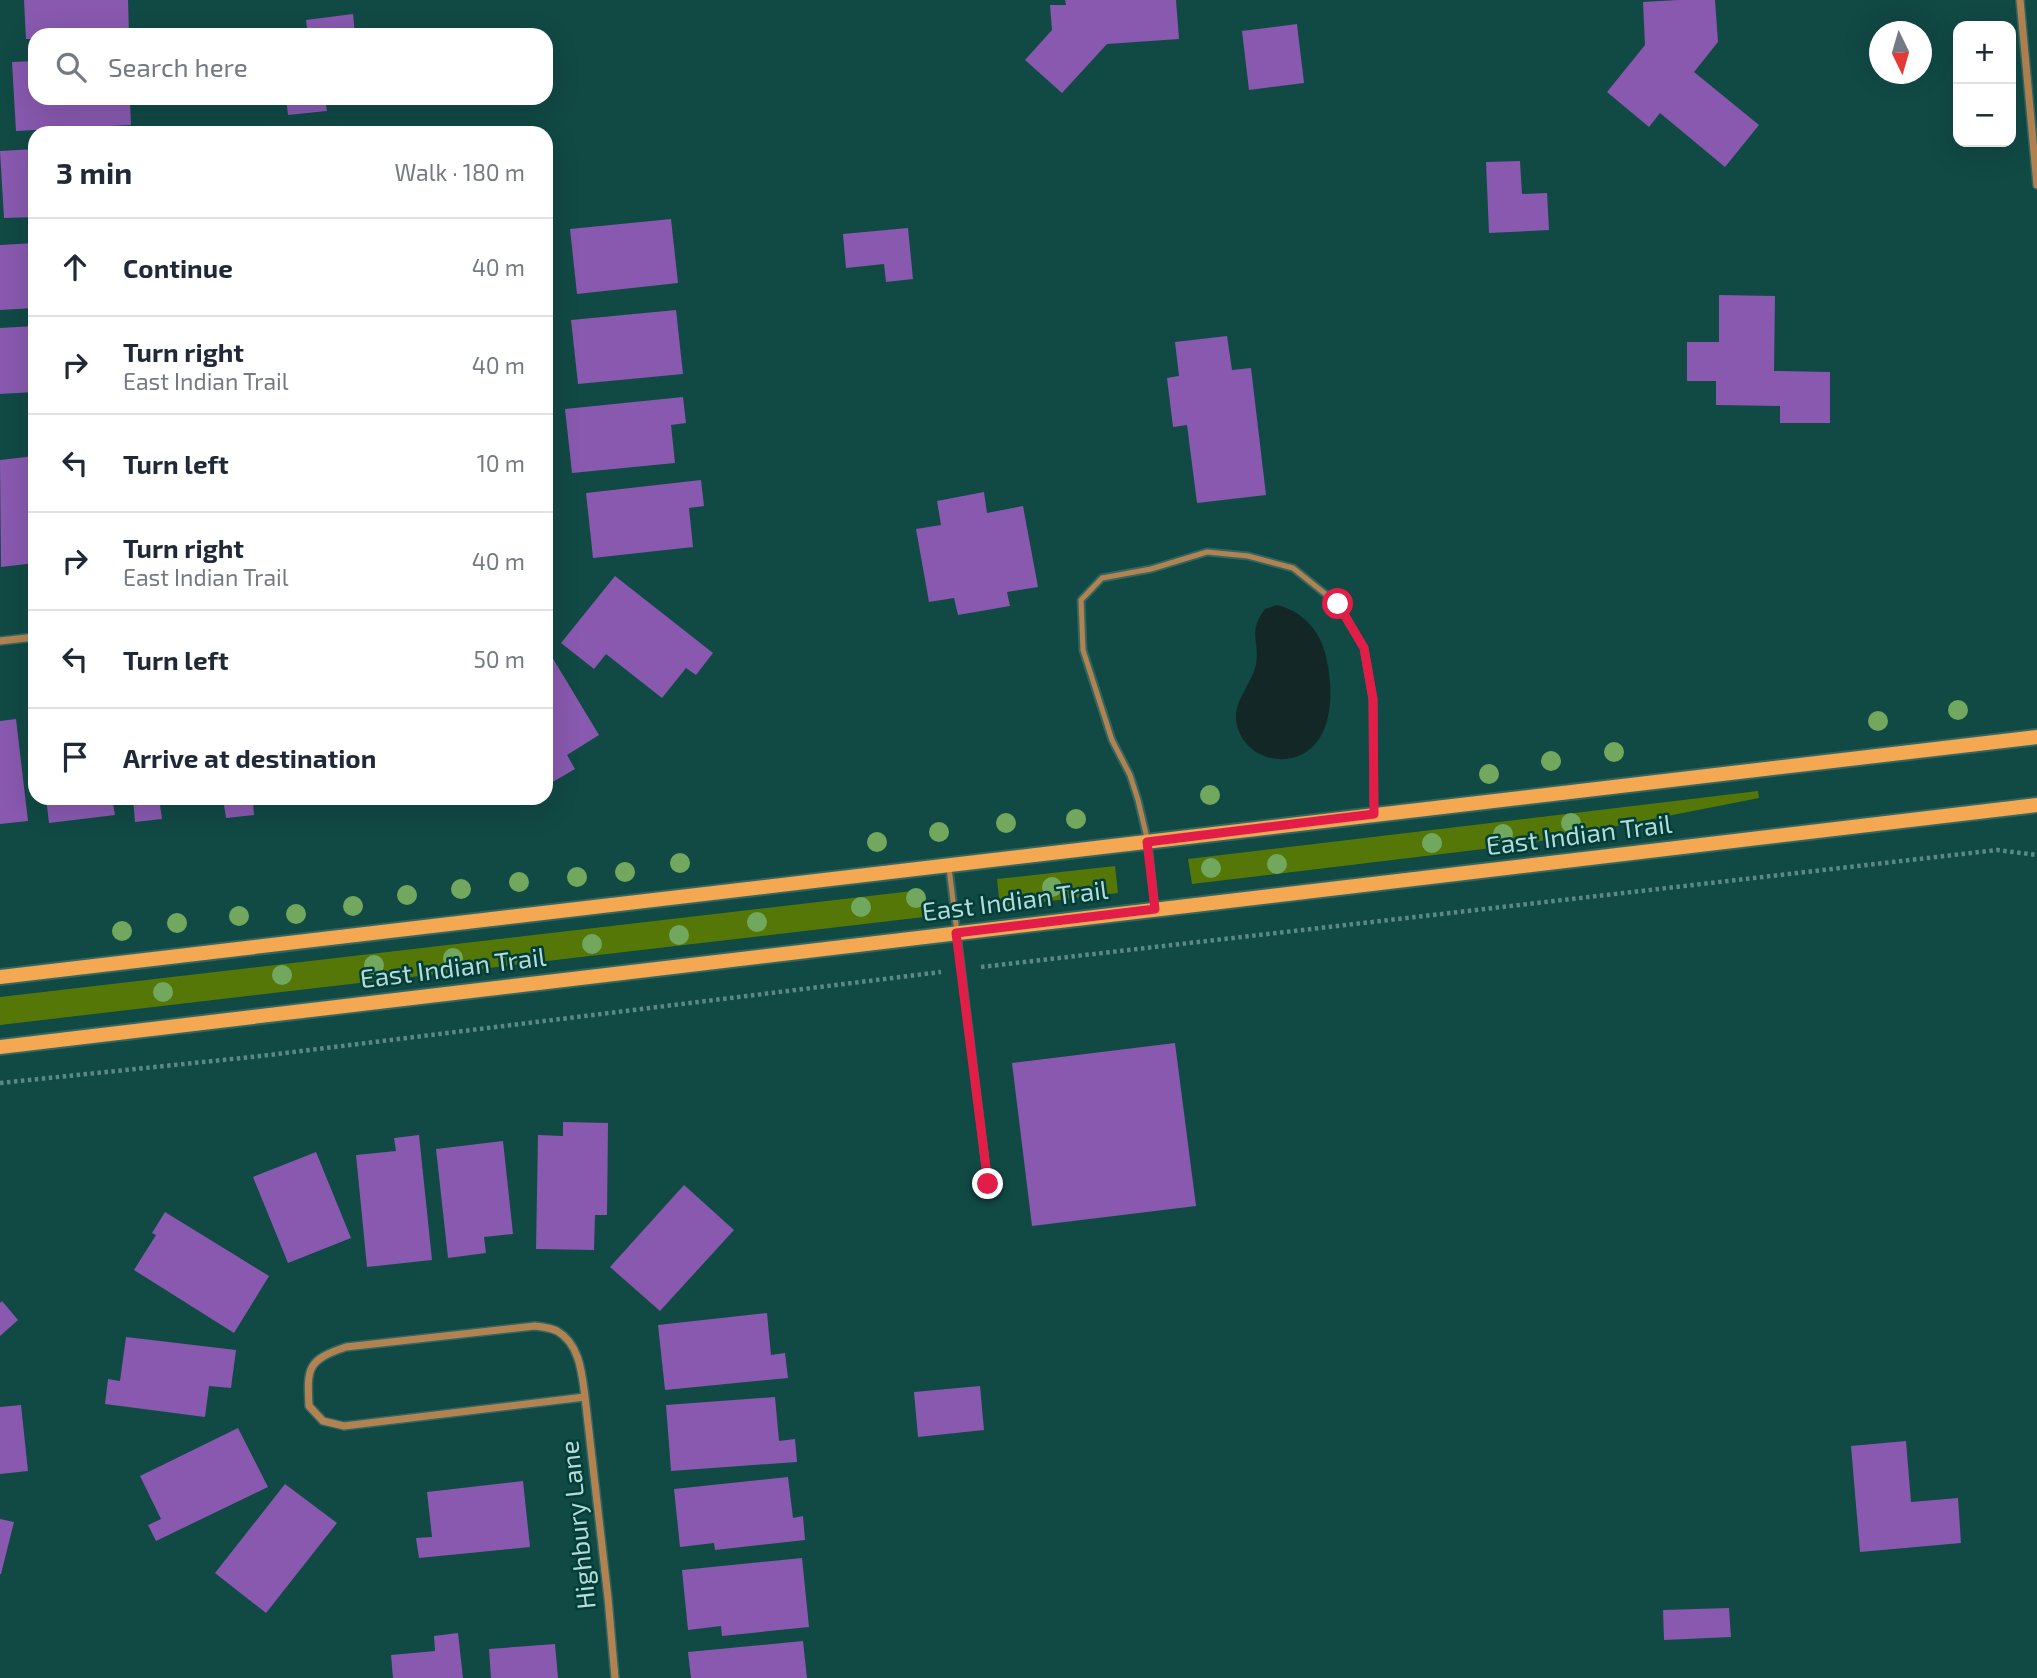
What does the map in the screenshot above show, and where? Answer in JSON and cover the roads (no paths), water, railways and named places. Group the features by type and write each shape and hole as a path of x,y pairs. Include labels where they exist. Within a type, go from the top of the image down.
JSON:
{"main road":[{"name":"East Indian Trail","path":"0,977 2037,737"},
{"name":"East Indian Trail","path":"0,1047 2037,805"}],"street":[{"path":"2020,0 2037,185"},
{"path":"0,641 28,638"},
{"name":"Highbury Lane","path":"585,1397 344,1426 323,1421 309,1406 307,1374 315,1362 327,1353 346,1347 535,1326 556,1331 570,1342 581,1368 585,1397 615,1678"}],"lane":[{"path":"1155,909 1147,842 1130,775 1112,740 1083,650 1081,600 1101,578 1151,569 1207,552 1248,556 1293,569 1338,604 1364,648 1373,699 1374,814"},
{"path":"948,865 988,1184"}],"water":[{"path":"1277,605 1304,618 1321,641 1329,670 1330,691 1327,721 1319,739 1309,750 1297,757 1284,759 1270,758 1247,745 1236,719 1238,705 1256,664 1257,624 1265,609"}]}
